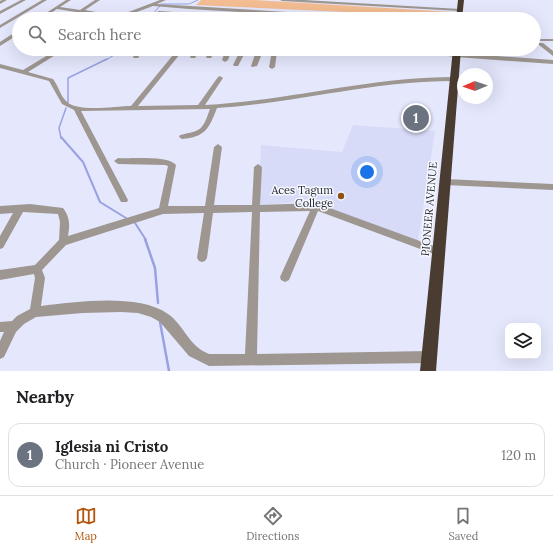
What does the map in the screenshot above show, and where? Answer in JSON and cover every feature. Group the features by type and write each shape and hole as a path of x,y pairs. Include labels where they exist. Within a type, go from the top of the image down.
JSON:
{"highway":[{"path":"460,10 461,0"},
{"name":"PIONEER AVENUE","path":"428,371 456,56"}],"street":[{"path":"0,3 5,0"},
{"path":"0,13 24,0"},
{"path":"25,12 45,0"},
{"path":"50,12 69,0"},
{"path":"81,11 98,0"},
{"path":"134,12 155,5 164,0"},
{"path":"282,0 460,10"},
{"path":"155,5 239,12"},
{"path":"56,8 86,12"},
{"path":"176,12 180,8"},
{"path":"0,27 12,20"},
{"path":"0,44 12,36"},
{"path":"541,40 553,40"},
{"path":"541,44 550,49 553,54"},
{"path":"24,72 50,56"},
{"path":"133,108 176,56"},
{"path":"225,60 226,56"},
{"path":"236,65 240,56"},
{"path":"254,66 258,56"},
{"path":"272,67 274,56"},
{"path":"495,56 553,62"},
{"path":"0,66 51,80 64,102 76,108 201,106 272,101 409,80 453,79"},
{"path":"201,106 220,78"},
{"path":"182,137 192,136 202,132 215,105"},
{"path":"76,108 124,200"},
{"path":"202,258 218,147"},
{"path":"118,161 166,162 172,165 163,210"},
{"path":"251,359 258,167"},
{"path":"445,182 553,187"},
{"path":"285,277 316,207"},
{"path":"0,275 37,269 63,242 163,210 316,207 439,252"},
{"path":"0,210 43,208 60,211 65,220 63,242"},
{"path":"0,245 20,209"},
{"path":"35,312 40,278 37,269"},
{"path":"0,353 13,326 24,317 35,312 102,307 148,309 155,311 165,318 188,350 197,356 210,360 429,357"},
{"path":"0,327 13,326"}],"shaded area":[{"path":"201,0 255,0 452,12 345,12 196,5"},
{"path":"353,125 435,131 418,241 305,201 258,206 261,145 342,152"}],"waterway":[{"path":"161,4 189,4 198,0"},
{"path":"154,12 160,6"},
{"path":"106,60 113,56"},
{"path":"68,103 68,78 107,59"},
{"path":"61,138 59,128 66,108"},
{"path":"61,137 83,162 100,202 126,218"},
{"path":"135,223 146,240"},
{"path":"145,239 155,268 158,303"},
{"path":"160,322 169,371"}],"place":[{"name":"Iglesia ni Cristo","path":"416,118"},
{"name":"Aces Tagum College","path":"341,196"}]}
